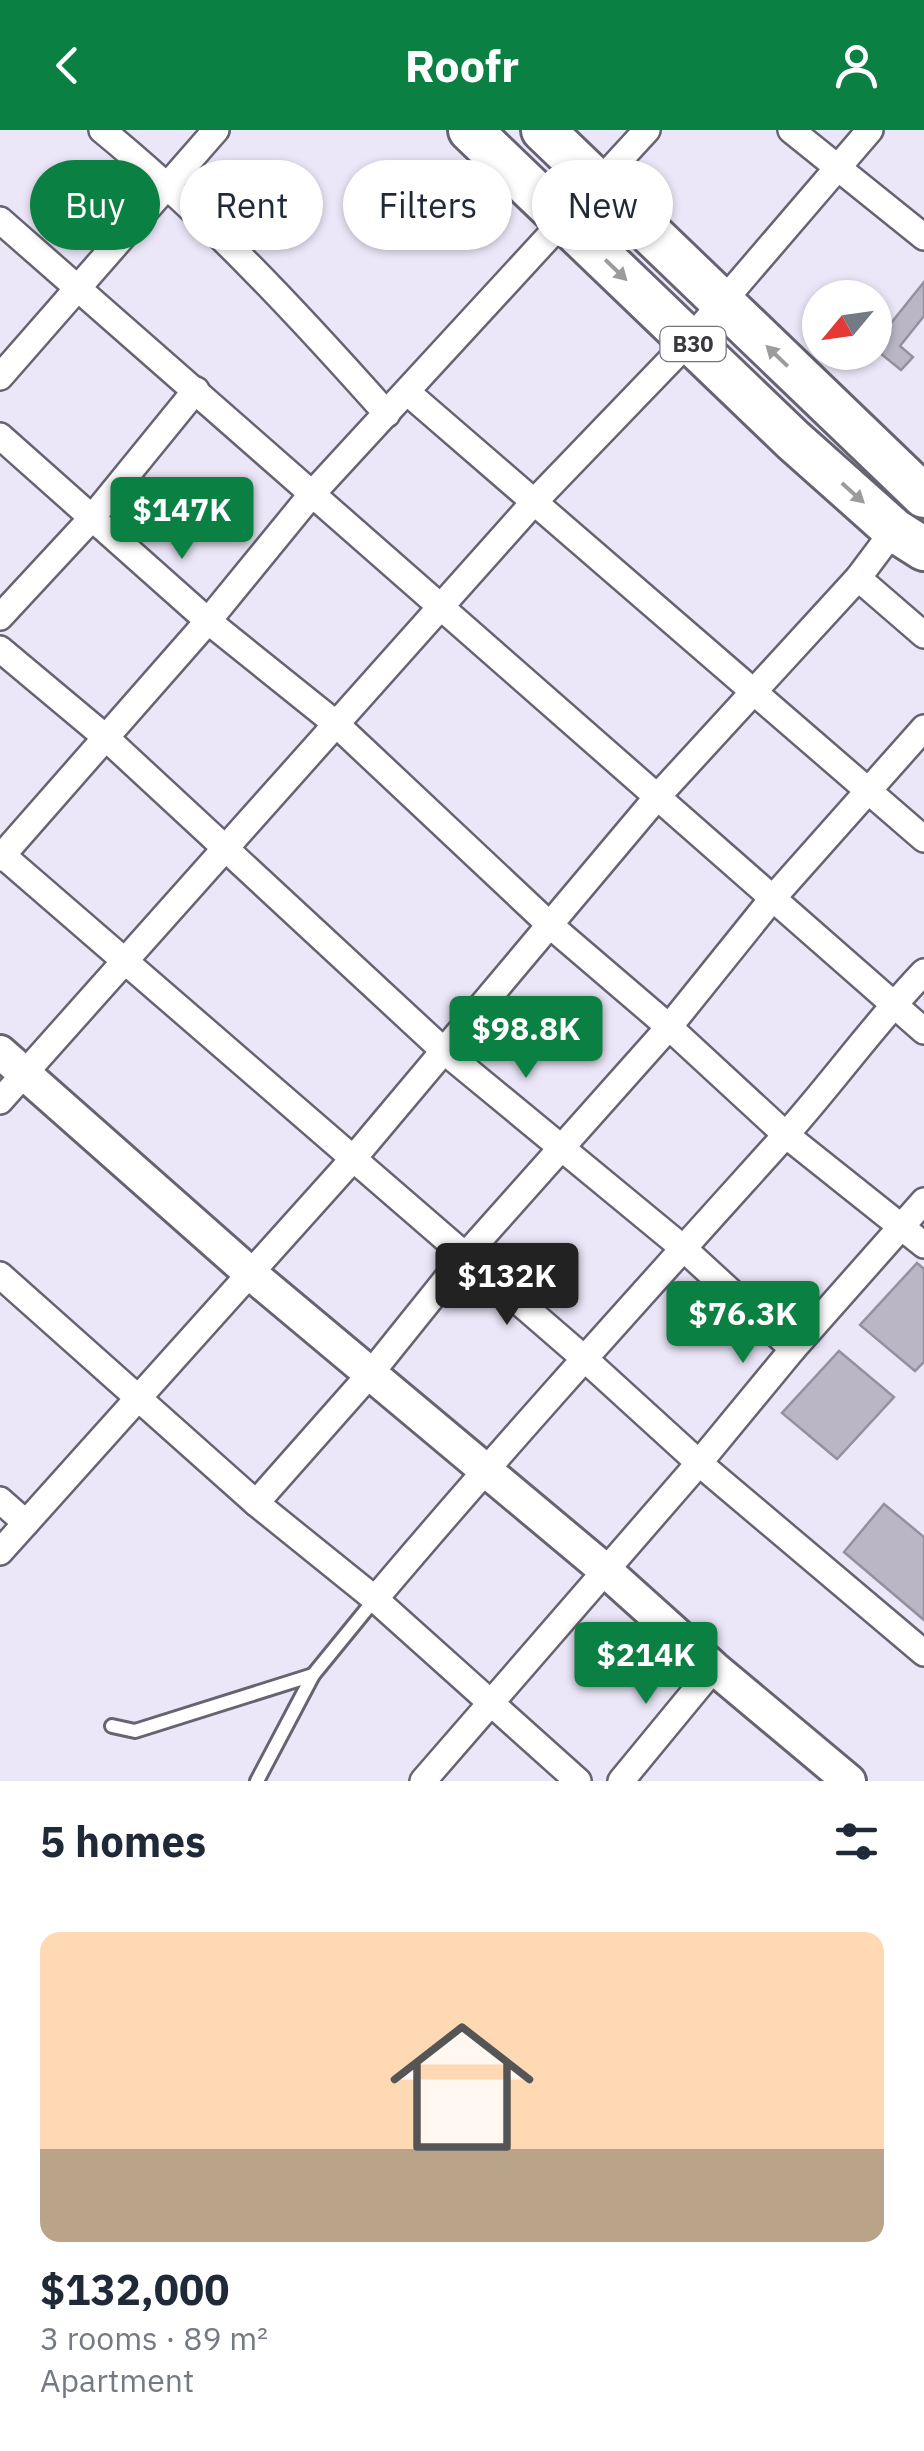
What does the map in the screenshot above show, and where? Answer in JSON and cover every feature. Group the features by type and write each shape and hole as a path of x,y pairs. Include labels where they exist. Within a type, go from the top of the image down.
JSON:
{"highway":[{"name":"B30","path":"470,130 532,191"},
{"name":"B30","path":"543,130 574,160"},
{"name":"B30","path":"594,250 909,539"},
{"name":"B30","path":"667,250 924,496"}],"street":[{"path":"102,130 167,184 285,300 387,414"},
{"path":"0,378 76,286 216,130"},
{"path":"620,160 647,130"},
{"path":"791,130 924,237"},
{"path":"0,1101 12,1062 127,961 535,501 722,304 870,130"},
{"path":"0,220 924,1032"},
{"path":"538,250 312,495 208,621 1,856 586,1360 699,1463 924,1653"},
{"path":"0,617 92,520 196,390"},
{"path":"408,392 924,839"},
{"path":"0,436 208,621 336,723 550,926 786,1134 924,1245"},
{"path":"0,1552 352,1160 658,796 858,578 909,539"},
{"path":"858,578 924,634"},
{"path":"0,649 104,736 444,1051 683,1248 793,1349"},
{"path":"256,1503 371,1373 465,1256 669,1028 772,899 924,728"},
{"path":"374,1599 786,1134 924,972"},
{"path":"12,1062 250,1273 605,1570 843,1779"},
{"path":"423,1781 924,1201"},
{"path":"0,1275 137,1399 374,1599 578,1781"},
{"path":"0,1500 26,1523"},
{"path":"621,1781 714,1668"}],"lane":[{"path":"257,1781 313,1676 374,1599"},
{"path":"112,1726 135,1731 313,1676"}],"building":[{"path":"924,282 924,316 900,346 913,357 901,370 892,363 892,322"},
{"path":"917,1263 924,1269 924,1362 915,1371 860,1325"},
{"path":"839,1351 894,1397 837,1459 782,1413"},
{"path":"884,1504 924,1537 924,1620 844,1552"}]}
